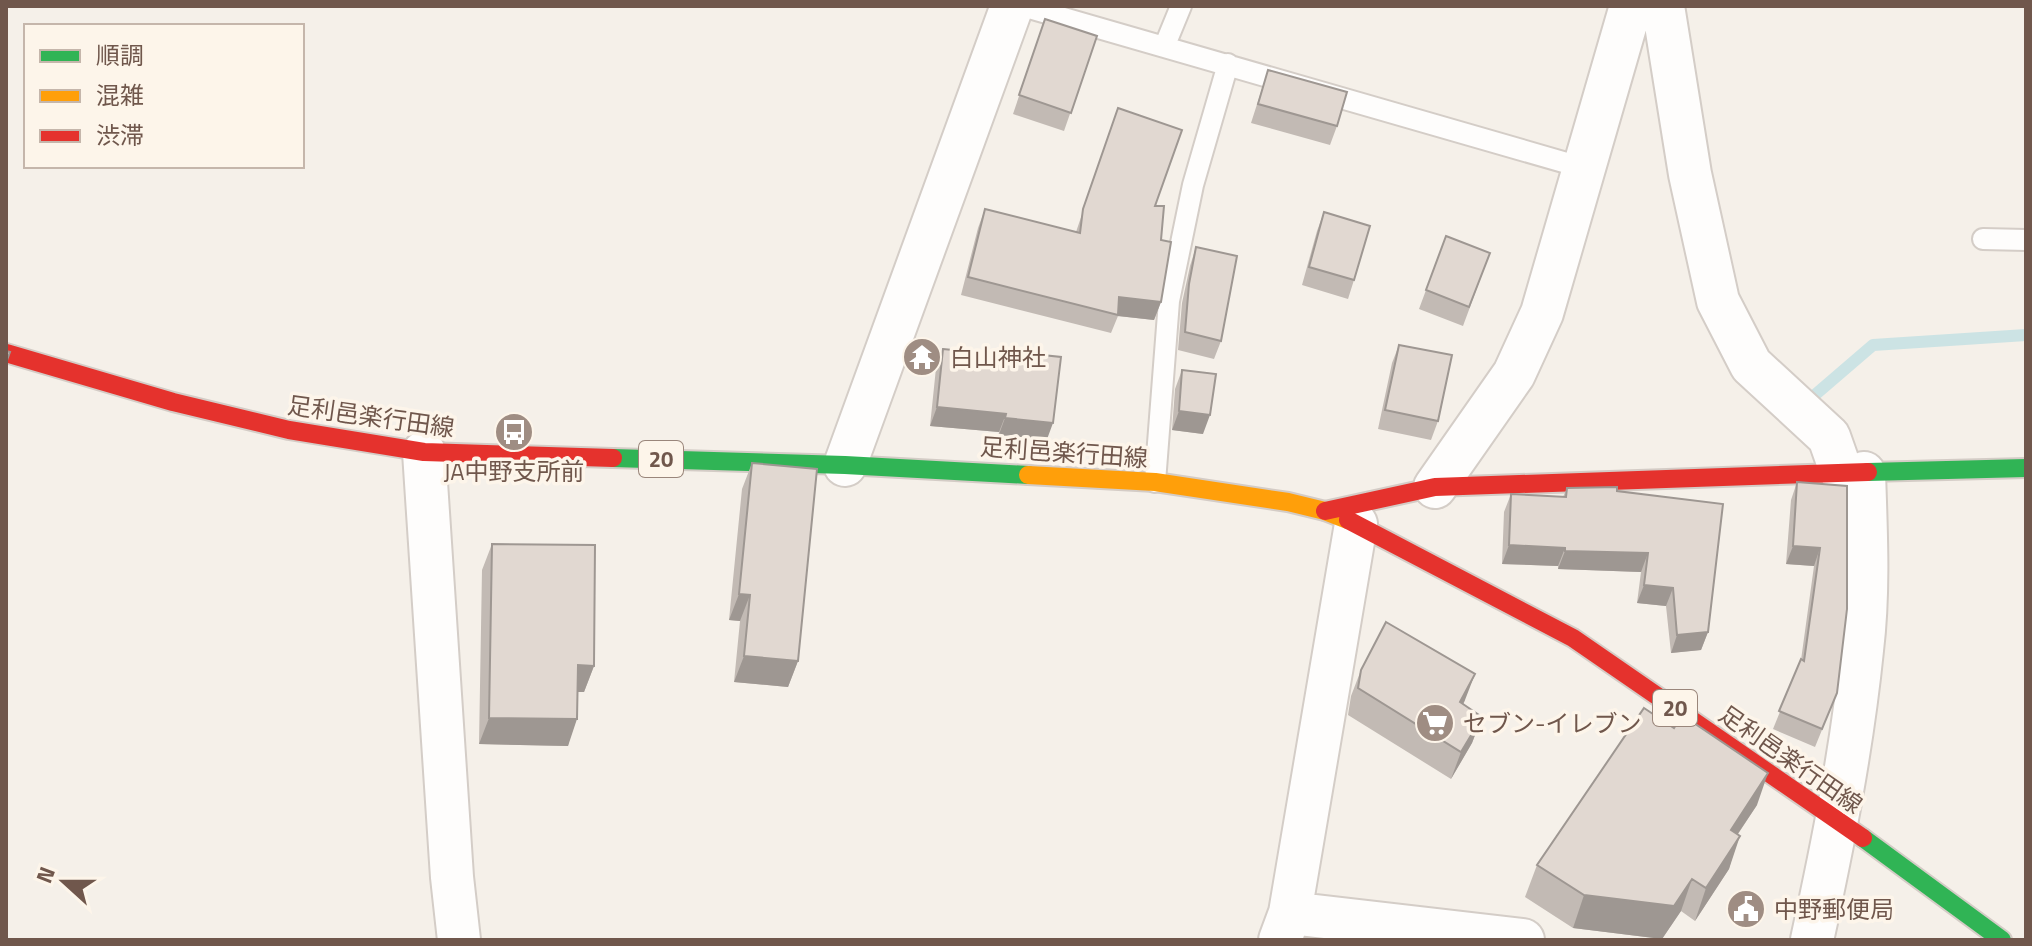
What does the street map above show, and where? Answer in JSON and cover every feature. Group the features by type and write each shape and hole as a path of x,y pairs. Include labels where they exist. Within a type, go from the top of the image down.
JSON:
{"main road":[{"name":"足利邑楽行田線","path":"6,353 173,402 289,430 424,452 845,465 1155,482 1288,502 1341,518 1573,638 1838,820 2002,940"},
{"path":"1341,518 1435,487 2026,468"}],"street":[{"path":"845,465 1012,6"},
{"path":"1435,487 1514,374 1542,313 1631,6"},
{"path":"1663,6 1690,174 1718,301 1751,365 1829,437 1853,474 1867,558 1863,649 1838,820 1812,940"},
{"path":"424,452 452,877 459,940"},
{"path":"1341,518 1285,926 1523,940"}],"lane":[{"path":"1022,6 1584,168"},
{"path":"1165,45 1181,6"},
{"path":"1155,482 1169,301 1193,185 1228,64"},
{"path":"1983,239 2026,240"}],"building":[{"path":"1045,19 1097,36 1071,113 1019,95"},
{"path":"1268,70 1347,92 1337,126 1258,104"},
{"path":"1118,108 1182,130 1155,206 1164,206 1161,240 1171,242 1161,302 1119,297 1118,315 968,277 985,209 1080,233 1083,209"},
{"path":"1324,212 1370,226 1354,280 1309,267"},
{"path":"1446,236 1490,253 1469,307 1426,290"},
{"path":"1196,247 1237,256 1221,341 1185,332"},
{"path":"1399,345 1452,355 1438,421 1385,410"},
{"path":"943,349 1061,357 1053,423 1005,418 1006,414 937,407"},
{"path":"1182,370 1216,374 1210,415 1179,411"},
{"path":"752,463 817,469 798,661 744,656 750,595 739,594"},
{"path":"1797,482 1847,486 1847,609 1837,693 1822,729 1779,711 1801,659 1804,661 1820,548 1793,546"},
{"path":"1617,487 1617,491 1723,504 1708,632 1677,635 1673,588 1644,585 1648,553 1565,551 1565,548 1509,545 1511,494 1566,497 1567,488"},
{"path":"492,544 595,545 594,666 578,665 577,719 489,718"},
{"path":"1386,622 1475,674 1460,702 1482,717 1461,752 1358,688 1361,670"},
{"path":"1644,708 1674,728 1682,715 1768,773 1731,830 1740,836 1706,888 1692,879 1674,906 1584,895 1537,865"}],"waterway":[{"path":"1816,394 1873,345 2026,335"}],"traffic: fast":[{"path":"613,458 845,465 1028,475"},
{"path":"1868,472 2026,468"},
{"path":"1863,838 2002,940"}],"traffic: slow":[{"path":"1028,475 1155,482 1288,502 1348,520"}],"traffic: jam":[{"path":"6,353 173,402 289,430 424,452 613,458"},
{"path":"1325,511 1435,487 1868,472"},
{"path":"1348,520 1573,638 1863,838"}],"place":[{"name":"白山神社","path":"922,357"},
{"name":"JA中野支所前","path":"514,432"},
{"name":"セブン-イレブン","path":"1435,723"},
{"name":"中野郵便局","path":"1746,909"}]}
